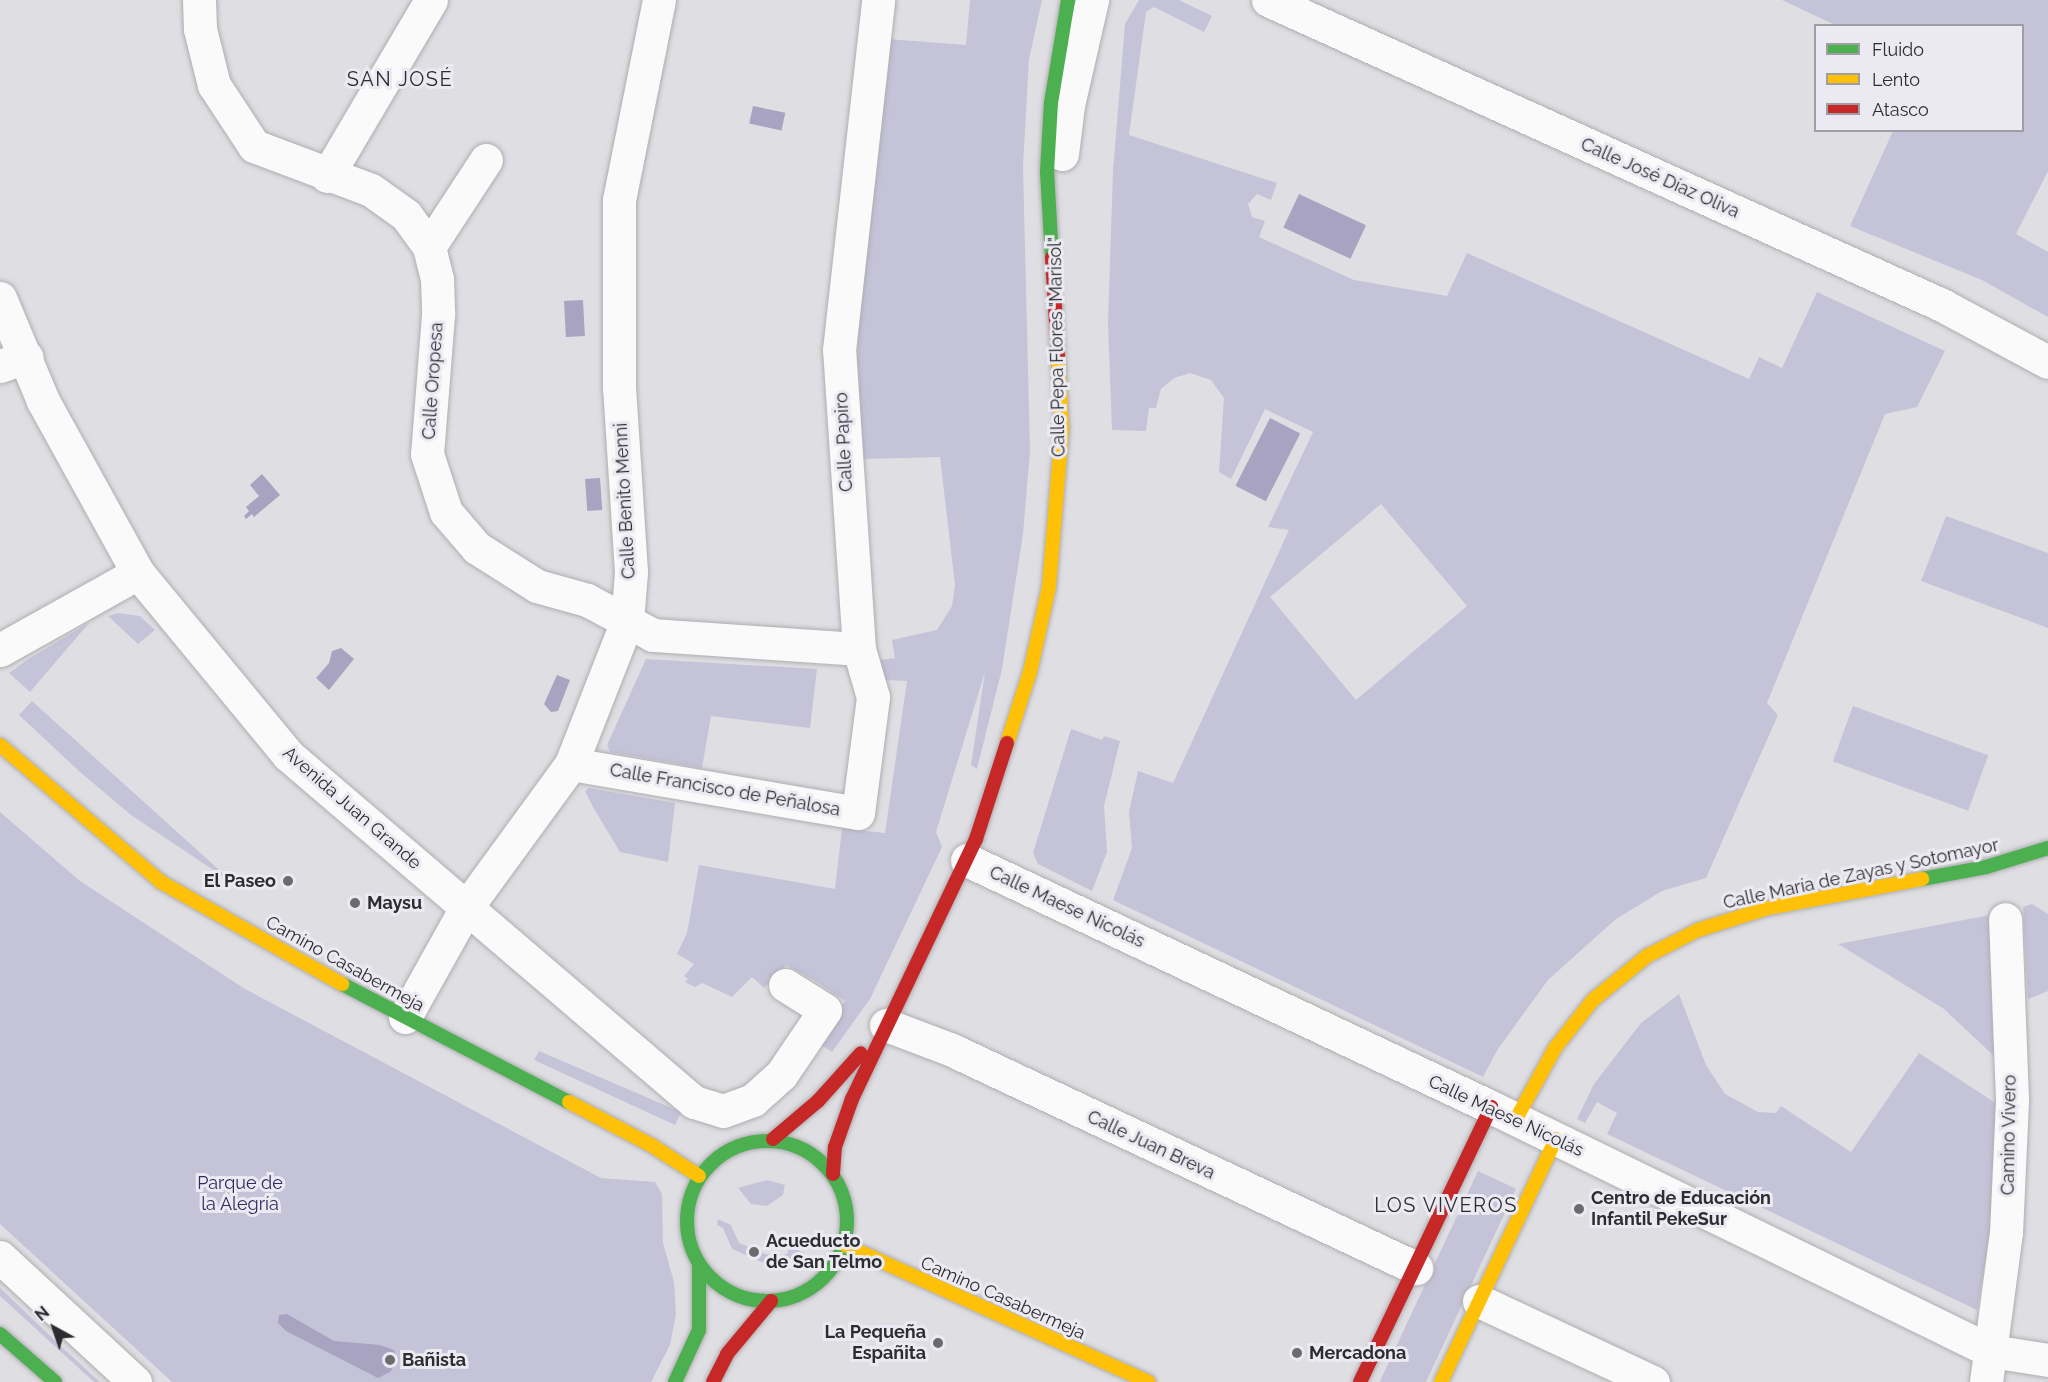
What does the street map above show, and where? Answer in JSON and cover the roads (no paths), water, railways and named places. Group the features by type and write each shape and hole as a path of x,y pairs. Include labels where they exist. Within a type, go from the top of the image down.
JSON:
{"main road":[{"path":"1052,258 1049,137 1068,0"},
{"name":"Calle Pepa Flores \"Marisol\"","path":"833,1174 835,1147 845,1117 886,1024 940,921 967,860 999,777 1030,672 1049,587 1062,429 1052,258"},
{"name":"Camino Casabermeja","path":"0,745 161,882 405,1017 651,1145 699,1176"},
{"name":"Calle María de Zayas y Sotomayor","path":"1360,1382 1416,1268 1504,1113 1593,1000 1647,956 1698,930 1768,908 1986,867 2048,848"},
{"name":"Calle Pepa Flores \"Marisol\"","path":"773,1140 818,1101 886,1024"},
{"path":"1441,1382 1556,1139"},
{"path":"773,1140 800,1146 833,1174 846,1204 849,1225 844,1245 828,1275 798,1296 771,1302 734,1295 718,1286 699,1265 689,1242 686,1214 699,1176 712,1161 736,1146 773,1140"},
{"name":"Camino Casabermeja","path":"844,1245 1148,1382"},
{"path":"675,1382 699,1330 699,1265"},
{"path":"713,1382 727,1354 771,1302"},
{"path":"0,1334 55,1382"}],"street":[{"name":"Calle Oropesa","path":"199,0 200,29 214,84 254,146 327,176 371,190 406,214 429,247 437,279 438,315 428,454 446,512 477,548 537,586 587,600 627,621"},
{"path":"327,176 431,0"},
{"name":"Calle Benito Menni","path":"405,1017 466,908 571,764 627,621 631,572 619,388 619,200 658,0"},
{"name":"Calle Papiro","path":"859,649 839,350 878,0"},
{"name":"Calle Pepa Flores \"Marisol\"","path":"1052,258 1068,105 1092,0"},
{"name":"Calle José Díaz Oliva","path":"1268,0 1933,302 2048,362"},
{"path":"429,247 486,160"},
{"name":"Avenida Juan Grande","path":"0,298 13,362 43,401 138,573 288,755 694,1102 723,1112 753,1100 781,1075 825,1010 785,985"},
{"path":"0,650 138,573"},
{"path":"627,621 653,635 859,649"},
{"name":"Calle Francisco de Peñalosa","path":"571,764 858,813 873,697 859,649"},
{"name":"Calle Maese Nicolás","path":"967,860 1504,1113 1989,1367 2048,1360"},
{"name":"Camino Vivero","path":"1989,1367 2006,1233 2012,1099 2005,919"},
{"name":"Calle Juan Breva","path":"886,1024 952,1050 1416,1268"},
{"path":"0,1257 135,1382"},
{"path":"1479,1302 1653,1382"}],"place":[{"name":"El Paseo","path":"288,881"},
{"name":"Maysu","path":"355,903"},
{"name":"Centro de Educación Infantil PekeSur","path":"1579,1209"},
{"name":"Acueducto de San Telmo","path":"754,1252"},
{"name":"La Pequeña Españita","path":"938,1343"},
{"name":"Mercadona","path":"1297,1353"},
{"name":"Bañista","path":"390,1360"}],"district":[{"name":"SAN JOSÉ","path":"400,79"},
{"name":"LOS VIVEROS","path":"1446,1205"}],"park label":[{"name":"Parque de la Alegría","path":"240,1194"}]}
